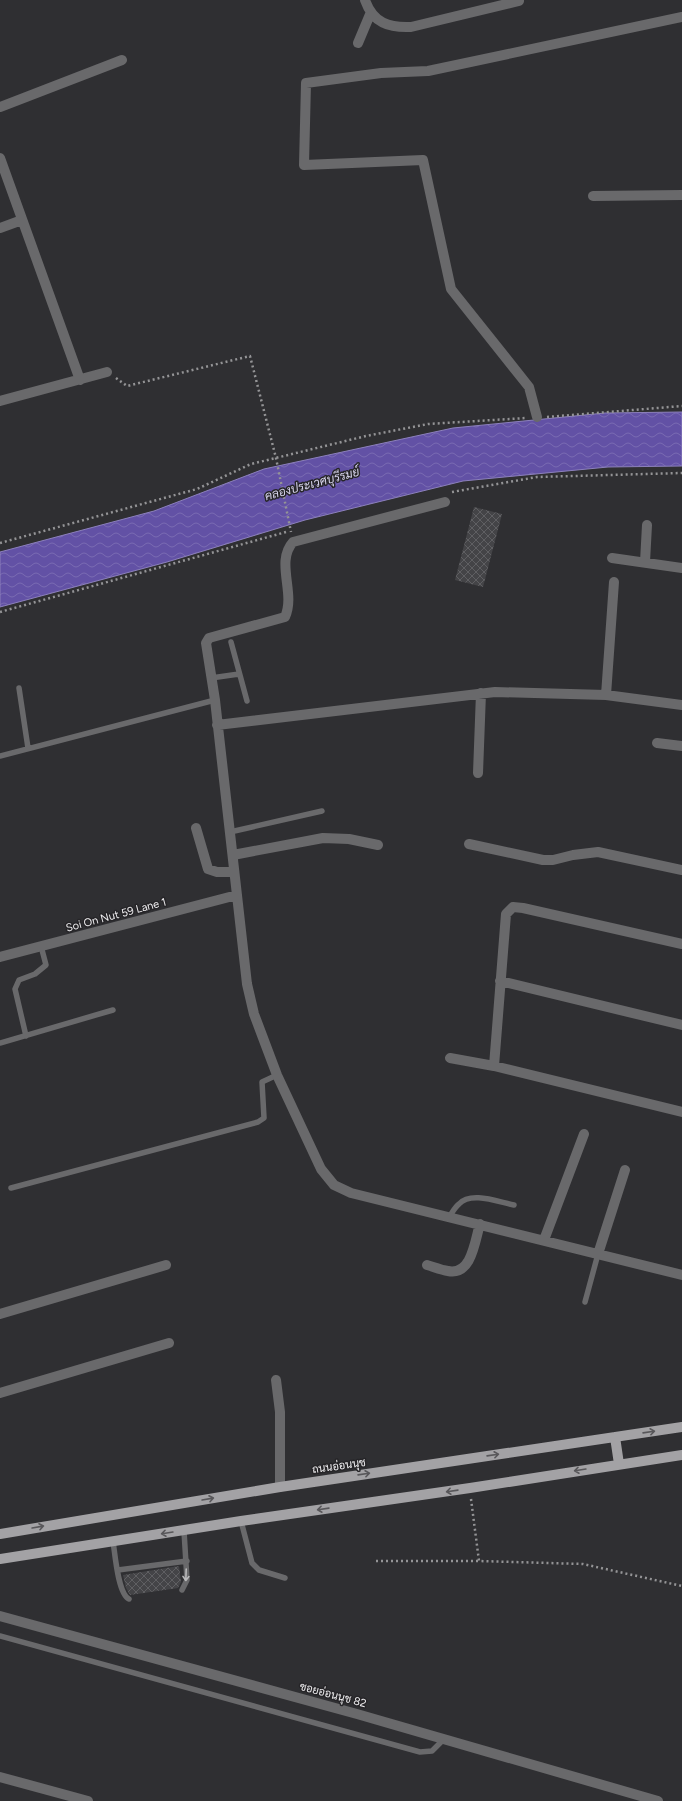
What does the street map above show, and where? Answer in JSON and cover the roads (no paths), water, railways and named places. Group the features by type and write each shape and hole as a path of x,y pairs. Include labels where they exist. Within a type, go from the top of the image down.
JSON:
{"main road":[{"name":"ถนนอ่อนนุช","path":"0,1534 280,1486 682,1427"},
{"path":"615,1437 619,1464"},
{"path":"0,1559 241,1521 470,1488 682,1455"}],"street":[{"path":"365,0 371,12 379,20 393,28 411,27 519,1"},
{"path":"358,43 371,12"},
{"path":"537,417 529,387 451,289 423,160 304,165 306,83 381,73 428,71 682,17"},
{"path":"0,107 122,60"},
{"path":"0,158 80,380"},
{"path":"593,196 682,195"},
{"path":"0,228 22,220"},
{"path":"0,401 107,372"},
{"path":"445,502 293,542 288,548 285,556 289,597 289,608 285,617 209,638 206,643 215,700 247,984 254,1014 277,1075 321,1169 334,1185 351,1193 682,1275"},
{"path":"644,562 647,525"},
{"path":"612,558 682,568"},
{"path":"606,695 614,582"},
{"path":"217,725 495,692 606,695 682,705"},
{"path":"478,773 482,693"},
{"path":"657,743 682,746"},
{"path":"196,828 208,869 217,872 234,872"},
{"path":"233,856 323,838 349,838 378,844"},
{"path":"469,844 543,860 553,860 586,852 598,852 682,870"},
{"name":"Soi On Nut 59 Lane 1","path":"0,957 237,895"},
{"path":"494,1066 506,914 513,907 682,944"},
{"path":"500,981 682,1025"},
{"path":"450,1058 494,1066 682,1112"},
{"path":"544,1240 584,1134"},
{"path":"598,1254 624,1170"},
{"path":"427,1265 450,1272 460,1270 466,1266 472,1255 480,1224"},
{"path":"0,1314 166,1265"},
{"path":"0,1393 169,1343"},
{"path":"276,1380 280,1425 280,1486"},
{"name":"ซอยอ่อนนุช 82","path":"0,1616 444,1739 658,1801"},
{"path":"0,1777 88,1801"}],"lane":[{"path":"231,642 247,701"},
{"path":"211,678 240,674"},
{"path":"19,688 28,748"},
{"path":"0,756 215,700"},
{"path":"230,832 322,811"},
{"path":"26,1036 15,989 19,980 35,974 46,965 41,946"},
{"path":"0,1043 113,1010"},
{"path":"10,1188 258,1122 264,1118 262,1082 277,1075"},
{"path":"449,1217 459,1204 466,1199 480,1198 514,1205"},
{"path":"585,1302 598,1254"},
{"path":"241,1521 252,1562 259,1570 285,1578"},
{"path":"182,1590 187,1580 184,1531"},
{"path":"113,1541 123,1594 129,1599"},
{"path":"118,1570 187,1561"},
{"path":"0,1636 420,1752 432,1751 444,1739"}],"water":[{"name":"คลองประเวศบุรีรมย์","path":"682,412 682,466 608,467 463,481 305,520 167,562 0,607 0,552 154,511 264,469 453,428 605,413"}]}
